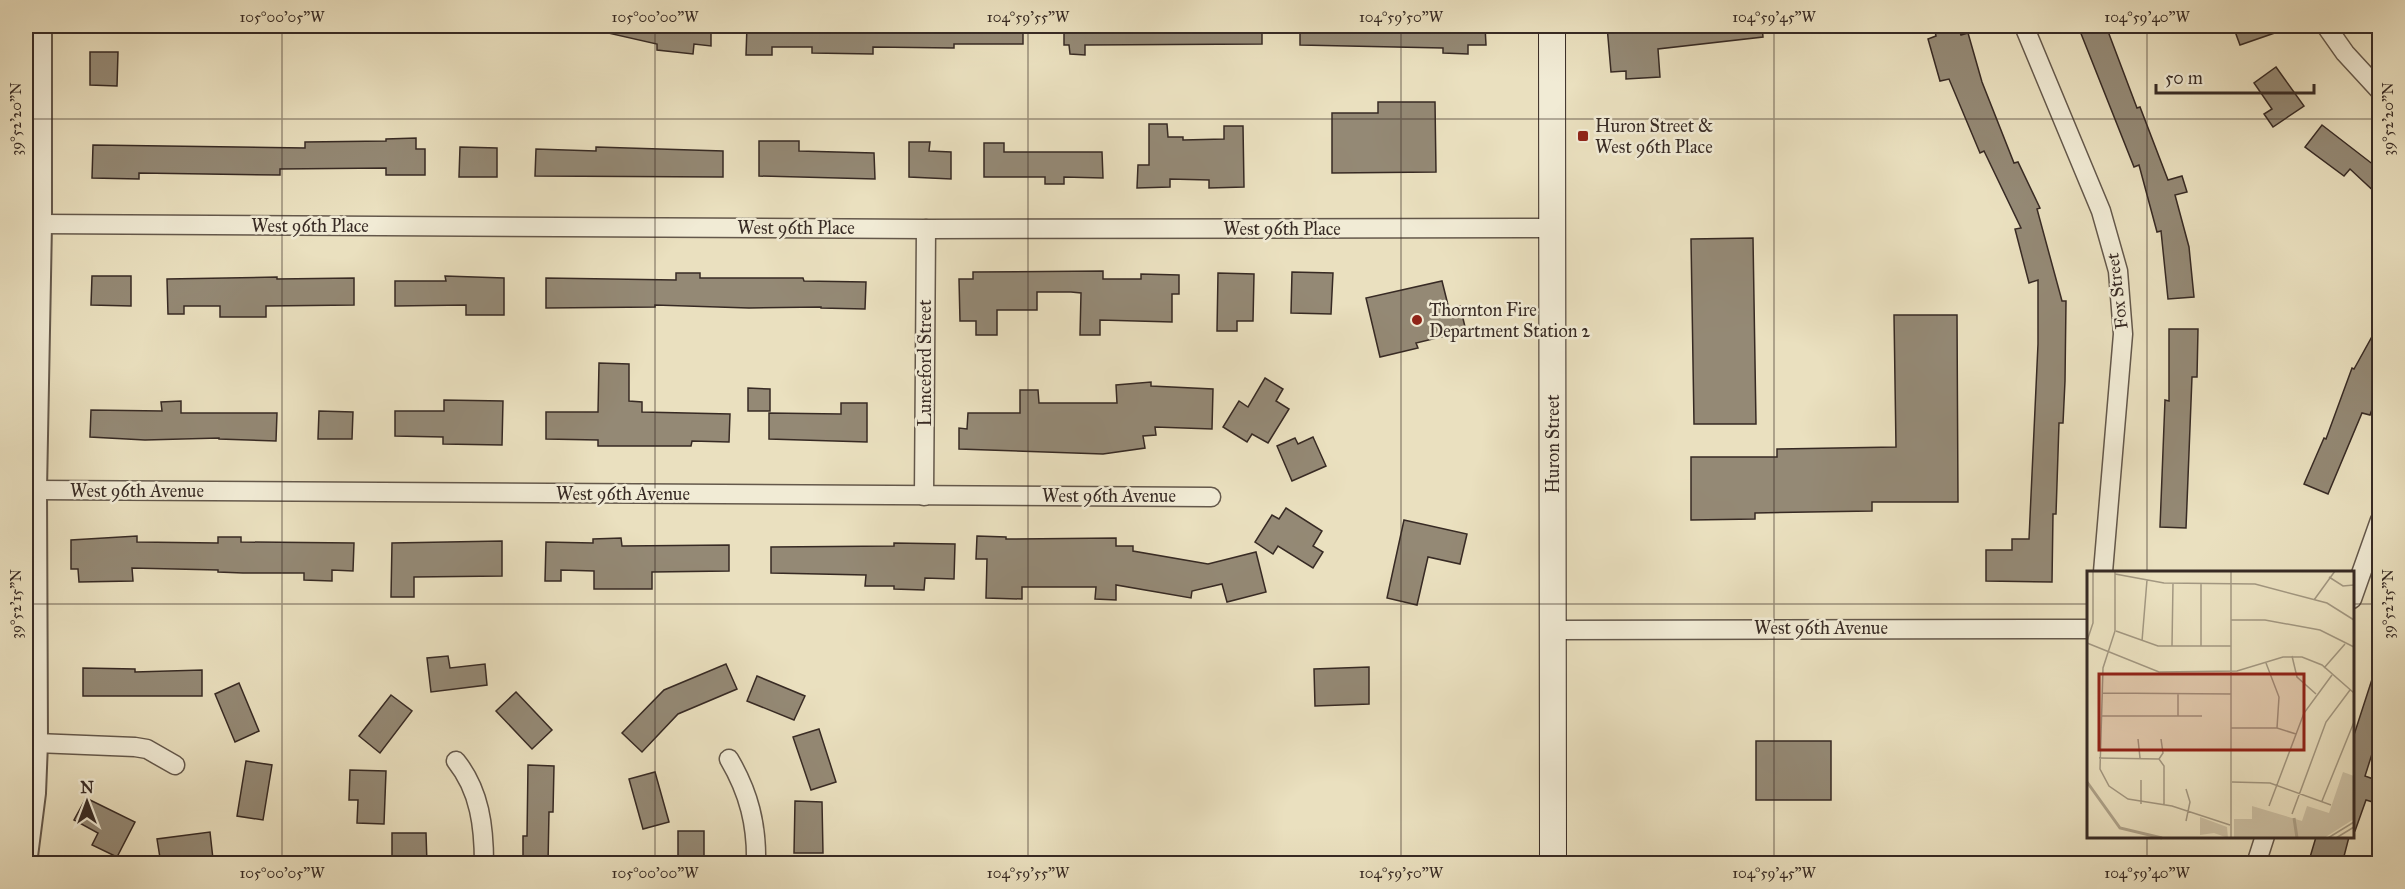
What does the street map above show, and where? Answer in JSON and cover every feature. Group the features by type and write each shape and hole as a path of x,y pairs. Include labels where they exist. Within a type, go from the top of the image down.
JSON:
{"main road":[{"name":"Huron Street","path":"1552,26 1553,864"}],"street":[{"path":"26,856 34,793 36,743 35,490 40,224 40,26"},
{"name":"Fox Street","path":"2024,26 2101,211 2118,271 2123,333 2103,571"},
{"path":"2326,26 2345,53 2379,91"},
{"name":"West 96th Place","path":"40,224 926,229 1552,228"},
{"name":"Lunceford Street","path":"924,496 926,229"},
{"name":"West 96th Avenue","path":"35,490 1211,497"},
{"path":"2354,593 2379,520"},
{"name":"West 96th Avenue","path":"1553,630 2087,629"},
{"path":"36,743 135,747 154,753 175,765"},
{"path":"729,759 746,791 752,813 756,836 756,864"},
{"path":"456,761 466,773 480,808 484,864"},
{"path":"2256,864 2265,838"}],"building":[{"path":"608,26 711,26 711,46 694,44 693,54 657,50 657,44 608,33"},
{"path":"747,26 1023,26 1023,44 954,44 954,48 873,47 873,54 812,53 812,47 772,47 772,55 746,55"},
{"path":"1064,26 1262,26 1262,44 1085,45 1085,55 1070,54 1069,45 1064,45"},
{"path":"1300,26 1485,26 1486,45 1468,45 1468,54 1443,53 1443,48 1300,45"},
{"path":"1607,26 1762,26 1763,37 1658,49 1660,77 1626,79 1626,71 1611,72"},
{"path":"1934,26 1958,26 1961,35 1968,33 1982,82 2014,163 2018,162 2040,208 2037,209 2062,301 2066,301 2063,423 2059,423 2056,514 2053,514 2052,582 1986,581 1986,550 2012,550 2012,539 2029,539 2038,344 2038,280 2029,283 2015,229 2021,228 1984,151 1980,153 1949,79 1940,81 1928,39 1936,36"},
{"path":"2078,26 2106,26 2137,108 2140,107 2168,180 2182,176 2187,192 2175,195 2189,247 2194,297 2168,299 2161,231 2157,232 2139,165 2134,167"},
{"path":"2233,26 2288,26 2289,28 2240,45"},
{"path":"90,52 118,52 117,86 90,85"},
{"path":"2276,67 2304,106 2273,127 2264,114 2272,109 2254,83"},
{"path":"1378,102 1435,102 1436,172 1332,173 1332,113 1378,113"},
{"path":"1149,124 1167,124 1168,137 1183,137 1183,140 1224,139 1224,126 1243,126 1244,187 1209,188 1209,180 1170,179 1170,187 1137,188 1138,165 1149,165"},
{"path":"2322,125 2379,169 2379,196 2350,169 2344,176 2305,147"},
{"path":"416,138 416,149 425,149 425,175 386,175 386,168 280,169 280,175 139,173 139,179 92,178 93,145 305,148 305,142 386,141 386,139"},
{"path":"759,141 799,141 799,151 874,153 875,179 759,176"},
{"path":"909,142 930,142 929,151 951,152 951,179 909,177"},
{"path":"984,143 1004,143 1004,152 1102,152 1103,178 1064,177 1064,184 1045,184 1045,177 984,177"},
{"path":"460,147 497,148 497,177 459,177"},
{"path":"596,147 723,151 723,177 535,176 536,149 596,151"},
{"path":"1753,238 1756,424 1694,424 1691,239"},
{"path":"1103,271 1103,279 1141,279 1141,274 1179,275 1179,294 1172,294 1172,322 1100,320 1100,335 1080,335 1081,293 1071,292 1037,292 1037,310 997,310 997,335 976,335 976,321 960,321 959,279 973,279 973,272"},
{"path":"1292,272 1333,273 1331,314 1291,313"},
{"path":"676,273 700,273 700,278 803,278 804,281 866,282 865,309 655,305 655,307 546,308 546,278 676,280"},
{"path":"1218,273 1254,274 1253,321 1237,321 1237,331 1217,331"},
{"path":"92,276 131,276 131,306 91,305"},
{"path":"445,276 504,278 504,315 466,315 466,305 395,306 395,281 446,281"},
{"path":"277,277 277,279 354,278 354,305 266,306 266,317 220,317 220,306 184,306 184,314 168,314 167,279"},
{"name":"Thornton Fire Department Station 2","path":"1442,281 1449,309 1460,306 1466,331 1416,343 1418,348 1380,357 1366,298"},
{"path":"1894,315 1957,315 1958,502 1872,502 1872,511 1755,513 1755,519 1691,520 1691,457 1777,457 1777,449 1896,447"},
{"path":"2379,324 2379,390 2370,415 2362,413 2328,494 2304,484 2324,438 2326,439 2352,368 2354,369"},
{"path":"2169,329 2198,329 2197,377 2192,377 2186,528 2160,527 2165,400 2169,401"},
{"path":"599,363 629,364 629,401 642,402 642,412 730,414 729,442 692,441 691,446 598,446 598,440 546,439 546,412 598,412"},
{"path":"1265,378 1283,389 1276,401 1289,409 1268,443 1252,434 1247,442 1223,427 1239,401 1248,407"},
{"path":"1151,382 1151,386 1213,389 1212,429 1155,427 1156,435 1143,436 1145,448 1103,454 959,449 959,428 967,429 968,413 1020,413 1020,390 1038,390 1039,403 1117,403 1116,385"},
{"path":"748,388 770,389 770,411 748,411"},
{"path":"444,400 503,401 502,445 443,444 443,437 395,436 395,411 444,411"},
{"path":"181,401 181,413 277,413 276,441 219,438 145,440 90,437 91,410 162,411 161,402"},
{"path":"841,403 867,403 867,442 769,439 769,413 841,414"},
{"path":"319,411 353,412 352,439 318,439"},
{"path":"1313,437 1326,466 1292,481 1277,446 1295,438 1298,444"},
{"path":"1286,508 1322,531 1313,546 1323,552 1313,568 1278,546 1273,554 1255,542 1272,515 1279,519"},
{"path":"1404,520 1467,534 1460,564 1428,557 1417,605 1387,598"},
{"path":"137,536 137,542 218,543 218,537 241,537 241,542 354,543 353,571 332,570 332,581 304,580 304,573 132,568 133,581 79,582 78,569 71,569 71,540"},
{"path":"977,536 1006,537 1006,539 1116,538 1116,546 1133,546 1133,551 1208,564 1256,552 1266,592 1227,602 1222,584 1192,591 1191,598 1116,585 1116,600 1095,599 1096,587 1022,587 1022,599 986,598 987,559 976,559"},
{"path":"621,538 622,546 729,545 729,571 652,572 652,589 594,589 594,571 561,570 561,581 545,581 546,542 593,543 593,539"},
{"path":"502,541 502,576 414,577 414,597 391,597 392,543"},
{"path":"894,543 955,544 954,579 925,578 924,590 894,589 894,586 865,586 866,575 771,573 771,547 894,546"},
{"path":"448,656 450,668 485,664 487,685 431,692 427,658"},
{"path":"726,664 737,689 678,714 642,752 622,733 664,690"},
{"path":"1369,667 1369,704 1315,706 1314,669"},
{"path":"2376,667 2379,668 2379,732 2365,776 2379,781 2379,791 2376,803 2366,800 2355,831 2354,831 2354,735"},
{"path":"83,668 135,669 135,672 202,670 202,696 83,696"},
{"path":"757,676 805,696 794,720 747,701"},
{"path":"239,683 259,731 235,742 215,694"},
{"path":"516,692 552,730 532,749 496,711"},
{"path":"391,695 412,711 380,753 359,736"},
{"path":"819,729 836,782 811,790 793,737"},
{"path":"1756,741 1831,741 1831,800 1756,800"},
{"path":"246,761 272,765 263,820 237,816"},
{"path":"528,765 554,766 553,812 549,812 548,864 523,864 523,836 527,836"},
{"path":"350,770 386,771 384,824 357,823 358,800 349,800"},
{"path":"655,772 669,822 643,829 629,779"},
{"path":"86,798 135,822 117,857 92,845 98,833 74,820"},
{"path":"795,801 822,802 823,853 794,853"},
{"path":"678,831 704,831 704,864 678,864"},
{"path":"210,832 213,859 161,864 157,839"},
{"path":"392,833 426,833 427,864 392,864"},
{"path":"2316,838 2349,838 2342,864 2308,864"}],"place":[{"name":"Huron Street & West 96th Place","path":"1583,136"},
{"name":"Thornton Fire Department Station 2","path":"1417,320"}]}
